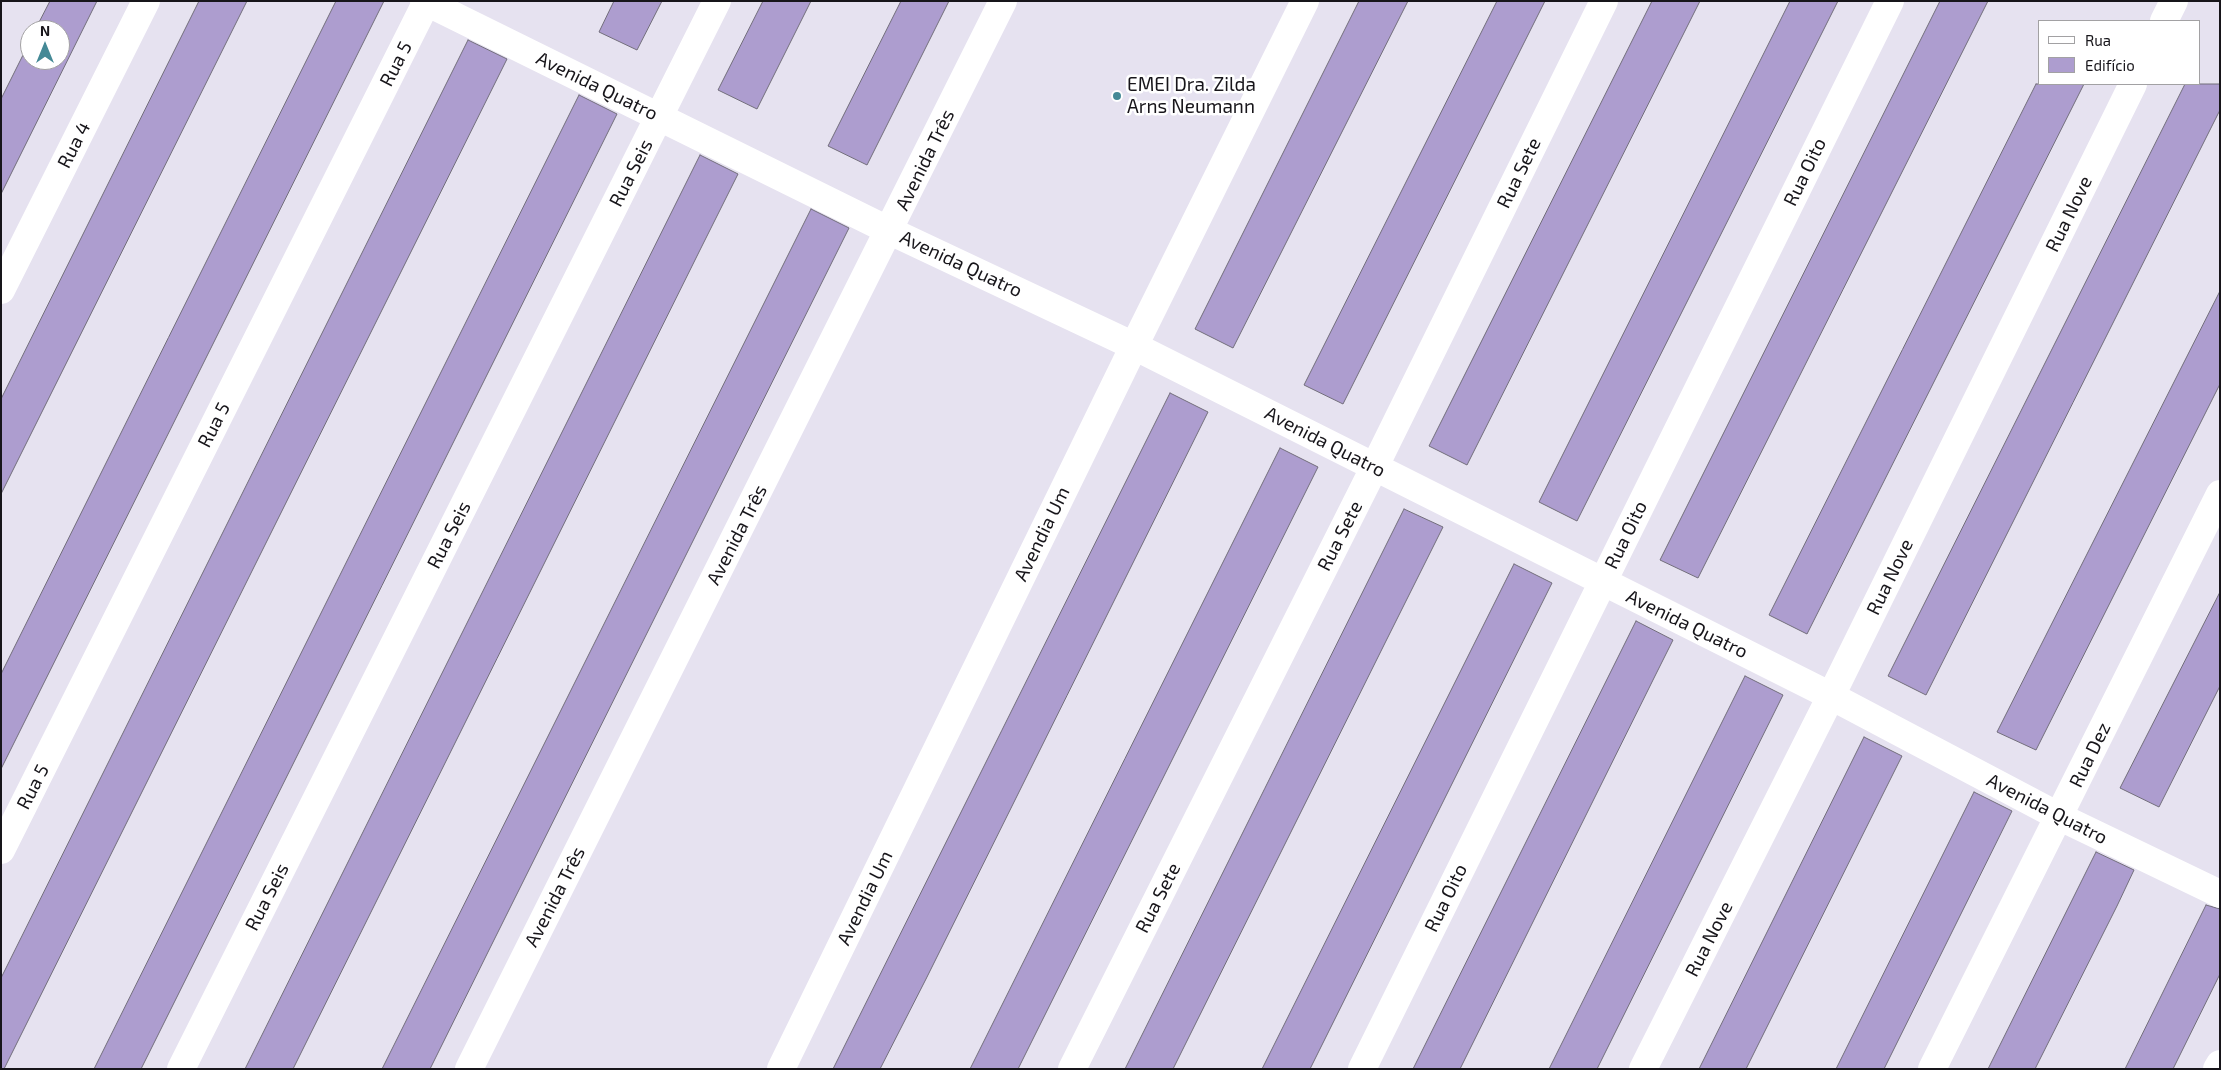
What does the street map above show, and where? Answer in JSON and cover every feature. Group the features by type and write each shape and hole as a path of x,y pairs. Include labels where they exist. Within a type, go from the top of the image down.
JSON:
{"street":[{"name":"Rua 4","path":"1,290 146,1"},
{"name":"Rua Seis","path":"181,1069 717,1"},
{"name":"Avenida Três","path":"469,1069 1003,1"},
{"name":"Avendia Um","path":"781,1069 1134,346 1305,1"},
{"name":"Rua Sete","path":"1072,1069 1374,468 1604,1"},
{"name":"Rua Oito","path":"1362,1069 1890,1"},
{"path":"2164,20 2174,1"},
{"name":"Avenida Quatro","path":"426,2 890,230 1134,346 1832,696 2060,817 2220,894"},
{"name":"Rua 5","path":"1,850 426,2"},
{"name":"Rua Nove","path":"1643,1069 1832,696 2133,85"},
{"name":"Rua Dez","path":"1932,1069 2060,817 2220,494"},
{"path":"2217,1069 2220,1064"}],"building":[{"path":"50,1 97,1 70,55 70,20 40,20"},
{"path":"199,1 247,1 1,494 1,399"},
{"path":"336,1 384,1 1,769 1,674"},
{"path":"614,1 662,1 637,50 599,32"},
{"path":"763,1 811,1 757,109 718,90"},
{"path":"901,1 949,1 867,165 828,146"},
{"path":"1359,1 1408,1 1233,348 1195,329"},
{"path":"1497,1 1545,1 1343,404 1304,385"},
{"path":"1652,1 1700,1 1467,465 1429,446"},
{"path":"1790,1 1838,1 1577,521 1539,502"},
{"path":"1940,1 1988,1 1698,578 1660,560"},
{"path":"468,40 507,59 4,1069 1,1069 1,978"},
{"path":"20,61 20,70 63,70 1,194 1,99"},
{"path":"2036,84 2083,85 1807,634 1769,615"},
{"path":"2220,84 2220,110 1926,695 1888,676 2184,85"},
{"path":"579,95 617,114 141,1069 94,1069"},
{"path":"700,155 738,174 293,1069 245,1069"},
{"path":"811,209 849,228 430,1069 382,1069"},
{"path":"2220,291 2220,384 2036,750 1997,732"},
{"path":"1170,393 1208,412 926,979 880,1069 833,1069"},
{"path":"1280,448 1318,467 1018,1069 970,1069"},
{"path":"1404,509 1443,527 1173,1069 1125,1069"},
{"path":"1514,564 1552,583 1310,1069 1262,1069"},
{"path":"2220,592 2220,686 2159,807 2120,788"},
{"path":"1636,621 1673,640 1460,1069 1413,1069"},
{"path":"1745,676 1783,695 1597,1069 1549,1069"},
{"path":"1864,737 1902,756 1746,1069 1699,1069"},
{"path":"1974,792 2012,811 1884,1069 1836,1069"},
{"path":"2096,852 2134,870 2117,906 2035,1069 1988,1069"},
{"path":"2206,905 2220,909 2220,974 2173,1069 2125,1069"}],"place":[{"name":"EMEI Dra. Zilda Arns Neumann","path":"1117,96"}]}
